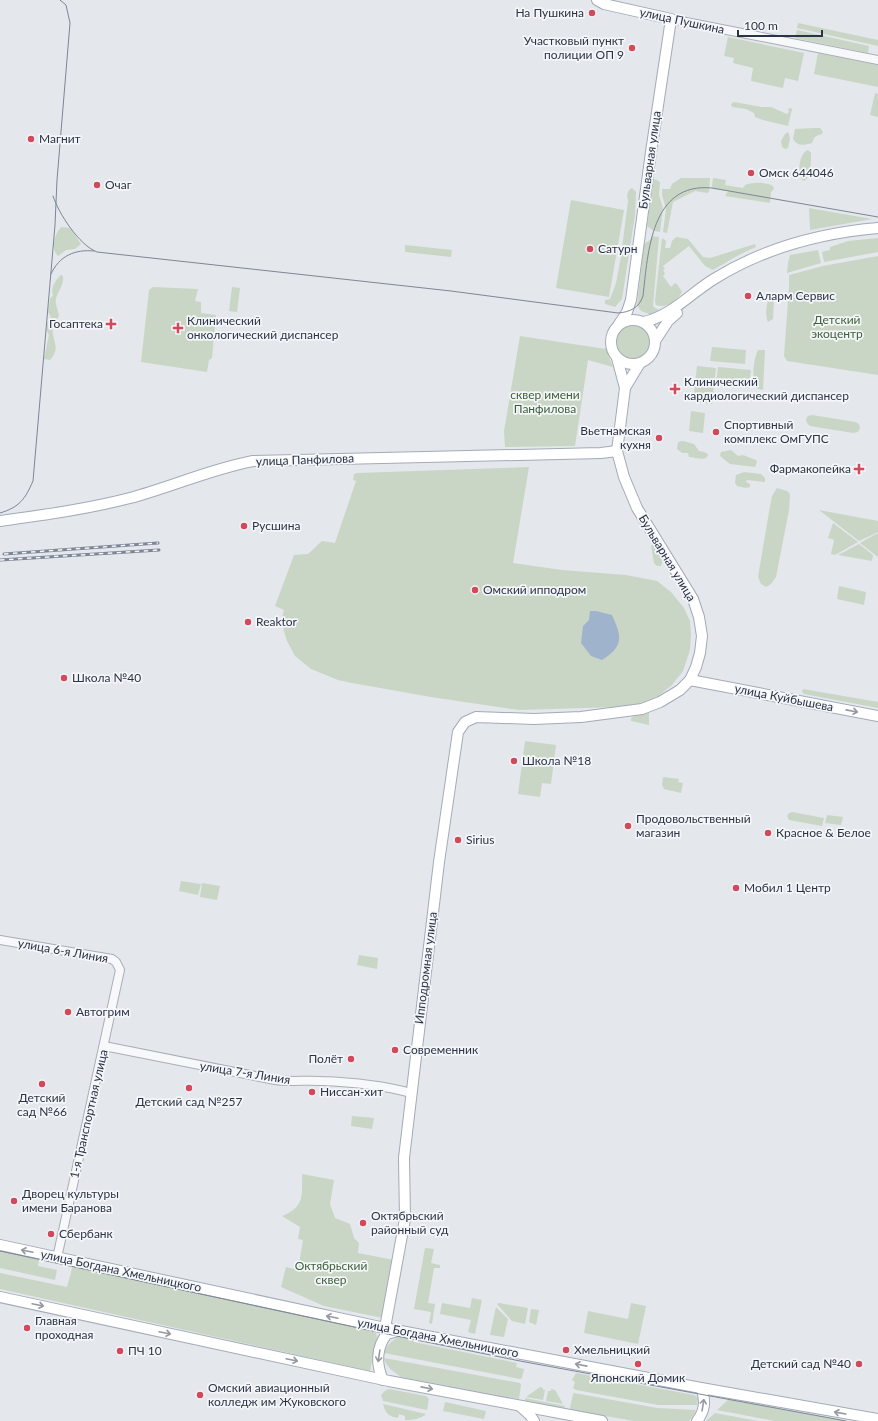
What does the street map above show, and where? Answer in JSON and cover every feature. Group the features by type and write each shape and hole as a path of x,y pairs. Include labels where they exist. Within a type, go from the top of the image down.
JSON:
{"main road":[{"name":"улица Пушкина","path":"600,2 671,19"},
{"name":"Бульварная улица","path":"619,324 627,312 631,300 671,19"},
{"path":"642,321 654,332 655,341 651,356 640,363 624,362 617,358 613,352 611,337 614,330 624,321 631,319 642,321 663,316 715,278 760,255 788,245 835,233 878,228"},
{"path":"655,341 668,320 676,313 709,289 741,270 776,255 815,244 836,239 878,234"},
{"name":"Бульварная улица","path":"631,300 642,321"},
{"name":"Бульварная улица","path":"460,727 464,722 476,717 534,720 581,717 642,709 660,702 680,690 690,680 696,667 700,653 702,636 699,616 693,599 652,533 628,490 617,451 625,388 617,358"},
{"name":"Бульварная улица","path":"625,388 640,363"},
{"name":"улица Панфилова","path":"0,521 90,508 158,490 227,467 253,461 617,451"},
{"name":"улица Куйбышева","path":"690,680 878,716"},
{"name":"Ипподромная улица","path":"385,1328 405,1219 404,1158 411,1093 439,862 456,738 460,727"},
{"name":"улица Богдана Хмельницкого","path":"0,1245 398,1331 701,1388 878,1419"},
{"path":"0,1297 383,1380 602,1421"},
{"path":"383,1380 378,1364 381,1345 387,1334 398,1331"},
{"path":"697,1421 700,1417 704,1404 704,1395 701,1388"},
{"path":"519,1406 530,1415 534,1421"},
{"path":"547,1421 562,1414"}],"street":[{"name":"улица Пушкина","path":"671,19 878,60"},
{"name":"улица 6-я Линия","path":"0,940 112,959 116,962 120,970"},
{"name":"1-я Транспортная улица","path":"57,1258 120,970"},
{"name":"улица 7-я Линия","path":"104,1046 275,1080 293,1082 336,1082 378,1086 411,1093"}],"green space":[{"path":"798,23 878,40 878,46 797,28"},
{"path":"797,30 869,46 868,53 795,38"},
{"path":"728,37 804,53 798,81 785,78 783,88 751,81 753,68 733,63 734,58 724,56"},
{"path":"818,53 878,65 878,87 814,74"},
{"path":"875,93 878,94 878,117 870,115"},
{"path":"734,102 762,107 771,107 787,114 789,112 788,109 791,108 788,126 755,117 754,113 746,109 732,107 731,104"},
{"path":"820,128 823,132 822,134 818,135 812,143 804,145 799,144 793,139 795,129"},
{"path":"788,132 790,139 788,148 785,149 782,147 781,141"},
{"path":"808,150 811,153 811,164 810,172 805,181 800,177 799,168 803,155"},
{"path":"681,178 710,178 709,192 695,191 673,202 667,233 663,232 666,209 662,189 670,189 672,184"},
{"path":"713,178 726,180 725,185 743,188 745,185 752,183 763,183 773,186 774,189 771,192 770,203 725,196 728,191 713,189"},
{"path":"653,179 660,182 659,195 663,208 660,232 654,231 647,226"},
{"path":"632,188 636,192 635,215 622,299 615,307 605,304 605,300 610,299 616,283 628,201 627,195 629,190"},
{"name":"Сатурн","path":"571,200 624,210 609,297 556,288"},
{"path":"809,208 872,219 810,230"},
{"path":"61,227 70,228 81,244 75,249 66,250 58,256 54,249 54,241"},
{"path":"652,236 659,237 653,306 662,311 652,315 641,311 637,305 644,244 650,240"},
{"path":"676,237 688,239 703,257 710,258 755,244 756,247 713,270 705,266 689,246 663,266 665,269 663,270 665,274 663,276 671,287 675,283 682,292 677,298 667,305 656,305 655,301 662,238 666,241 665,248 670,248 672,241"},
{"path":"878,238 878,252 824,262 822,252 830,250 830,247 848,241"},
{"path":"405,245 452,250 451,257 405,252"},
{"path":"818,250 821,263 787,273 790,255"},
{"name":"Детский экоцентр","path":"878,256 878,375 787,361 784,356 789,275 823,266"},
{"path":"61,275 63,276 63,283 56,301 59,316 53,327 56,348 50,360 44,359 49,335 46,330 47,323 51,317 48,312 50,299 53,295 53,287"},
{"path":"153,287 198,289 195,301 201,302 201,313 216,315 212,358 209,360 207,372 141,362 149,290"},
{"path":"232,287 240,288 237,312 229,311"},
{"path":"770,297 774,299 773,319 768,322 766,309"},
{"path":"633,325 645,330 650,342 645,354 633,359 621,354 616,342 621,330"},
{"name":"сквер имени Панфилова","path":"520,336 606,349 613,367 588,360 575,446 505,447 504,431"},
{"path":"712,347 746,350 745,364 710,361"},
{"path":"758,350 765,350 763,390 755,388 754,384 754,364"},
{"path":"697,366 716,368 712,404 693,402"},
{"path":"718,367 751,370 749,388 716,385"},
{"path":"691,411 705,413 703,433 689,431"},
{"path":"812,415 855,422 859,424 860,428 858,432 853,433 810,426 806,419 808,416"},
{"path":"683,441 694,444 699,451 708,454 707,457 701,459 689,457 688,453 682,453 677,449 678,442"},
{"path":"731,450 738,456 743,455 756,460 757,462 755,467 730,464 720,456 721,452"},
{"name":"Омский ипподром","path":"529,467 513,563 562,570 626,575 657,581 671,592 684,608 690,621 690,650 683,671 672,685 657,697 640,704 617,707 519,710 431,697 338,680 311,669 295,656 287,641 281,621 284,610 275,606 294,555 308,554 322,541 335,543 356,481 353,480 354,474"},
{"path":"744,472 761,474 765,478 765,482 747,480 746,482 750,484 750,487 746,488 737,486 735,483 736,475"},
{"path":"777,488 787,491 790,494 789,510 776,577 771,584 766,587 761,584 758,577 772,496"},
{"path":"819,510 878,521 878,532 859,541"},
{"path":"833,523 858,542 835,555 831,554 834,540 828,538"},
{"path":"878,533 878,557 860,543"},
{"path":"859,544 873,555 872,561 838,555"},
{"path":"651,545 655,547 663,560 661,566 657,566 654,563"},
{"path":"839,586 866,592 864,605 837,599"},
{"path":"803,689 878,702 878,708 804,694 802,692"},
{"path":"648,711 649,725 631,721 632,717"},
{"path":"525,741 556,745 551,784 542,783 540,797 518,794"},
{"path":"663,777 679,779 678,782 683,783 681,793 664,789 662,785"},
{"path":"792,812 824,818 822,826 789,820 787,816"},
{"path":"827,815 843,817 841,825 825,823"},
{"path":"181,881 201,884 198,895 179,891"},
{"path":"202,883 220,886 217,900 200,897"},
{"path":"359,955 378,958 377,969 357,965"},
{"path":"352,1116 374,1118 372,1129 351,1126"},
{"name":"Октябрьский сквер","path":"302,1174 334,1180 330,1204 335,1218 350,1224 354,1238 359,1243 358,1253 394,1260 383,1318 324,1306 281,1287 286,1267 298,1270 303,1240 298,1239 300,1227 282,1216 295,1209 301,1200"},
{"path":"425,1248 434,1249 431,1263 440,1265 440,1268 434,1268 428,1303 435,1304 432,1324 429,1323 431,1312 414,1309"},
{"path":"0,1250 39,1260 38,1266 57,1270 55,1280 0,1268"},
{"path":"73,1265 375,1330 377,1337 370,1371 0,1289 0,1273 67,1287"},
{"path":"472,1298 482,1300 475,1334 468,1332 471,1320 440,1314 442,1303 470,1308"},
{"path":"499,1303 528,1308 525,1324 512,1321 497,1304"},
{"path":"631,1303 646,1306 638,1344 584,1333 588,1311 628,1319"},
{"path":"496,1307 508,1319 504,1337 490,1335"},
{"path":"531,1309 539,1310 536,1325 529,1322"},
{"path":"400,1336 410,1338 414,1342 517,1363 516,1367 524,1369 522,1378 520,1379 384,1353 390,1343"},
{"path":"384,1358 520,1383 519,1399 401,1377 388,1366"},
{"path":"576,1373 694,1395 698,1398 697,1405 658,1405 576,1390 573,1388 575,1382 572,1380"},
{"path":"540,1387 545,1390 543,1400 526,1397"},
{"path":"389,1389 426,1396 429,1399 427,1410 383,1401 381,1395"},
{"path":"551,1389 555,1390 563,1404 546,1401 548,1391 551,1391"},
{"path":"574,1393 657,1408 696,1410 689,1421 634,1421 571,1410 570,1408"},
{"path":"525,1398 565,1406 564,1409 525,1401"},
{"path":"729,1399 848,1421 775,1421 717,1410"},
{"path":"445,1402 486,1411 484,1419 443,1411"},
{"path":"383,1404 426,1414 419,1418 405,1420 405,1416 399,1414 398,1418 390,1415 386,1412"},
{"path":"715,1413 758,1421 706,1421"}],"water":[{"path":"590,611 612,615 618,629 619,640 617,645 609,655 602,660 591,656 581,643 583,626 589,620"}],"tram line":[{"path":"0,513 7,511 21,502 33,481 55,225 57,180 70,23 66,5 60,0"},
{"path":"53,196 70,228 83,243 97,252 451,291 618,313 634,309 639,304 643,296 647,260 656,223 665,208 676,196 692,189 712,188 878,217"},
{"path":"51,274 58,263 68,255 80,251 94,251"},
{"path":"0,1251 520,1361 846,1421"}],"railway":[{"path":"4,554 158,543"},
{"path":"0,560 159,550"}],"place":[{"name":"На Пушкина","path":"592,13"},
{"name":"Участковый пункт полиции ОП 9","path":"632,48"},
{"name":"Магнит","path":"31,139"},
{"name":"Омск 644046","path":"751,173"},
{"name":"Очаг","path":"97,185"},
{"name":"Сатурн","path":"590,249"},
{"name":"Аларм Сервис","path":"748,296"},
{"name":"Госаптека","path":"111,324"},
{"name":"Клинический онкологический диспансер","path":"178,328"},
{"name":"Клинический кардиологический диспансер","path":"675,389"},
{"name":"Спортивный комплекс ОмГУПС","path":"716,432"},
{"name":"Вьетнамская кухня","path":"659,438"},
{"name":"Фармакопейка","path":"859,469"},
{"name":"Русшина","path":"244,526"},
{"name":"Омский ипподром","path":"475,590"},
{"name":"Reaktor","path":"248,622"},
{"name":"Школа №40","path":"64,678"},
{"name":"Школа №18","path":"514,761"},
{"name":"Продовольственный магазин","path":"628,826"},
{"name":"Красное & Белое","path":"768,833"},
{"name":"Sirius","path":"458,840"},
{"name":"Мобил 1 Центр","path":"736,888"},
{"name":"Автогрим","path":"68,1012"},
{"name":"Современник","path":"395,1050"},
{"name":"Полёт","path":"351,1059"},
{"name":"Детский сад №66","path":"42,1084"},
{"name":"Детский сад №257","path":"189,1088"},
{"name":"Ниссан-хит","path":"312,1092"},
{"name":"Дворец культуры имени Баранова","path":"14,1201"},
{"name":"Октябрьский районный суд","path":"363,1223"},
{"name":"Сбербанк","path":"51,1234"},
{"name":"Главная проходная","path":"27,1328"},
{"name":"Хмельницкий","path":"566,1350"},
{"name":"ПЧ 10","path":"120,1351"},
{"name":"Японский Домик","path":"638,1364"},
{"name":"Детский сад №40","path":"859,1364"},
{"name":"Омский авиационный колледж им Жуковского","path":"200,1395"}]}
